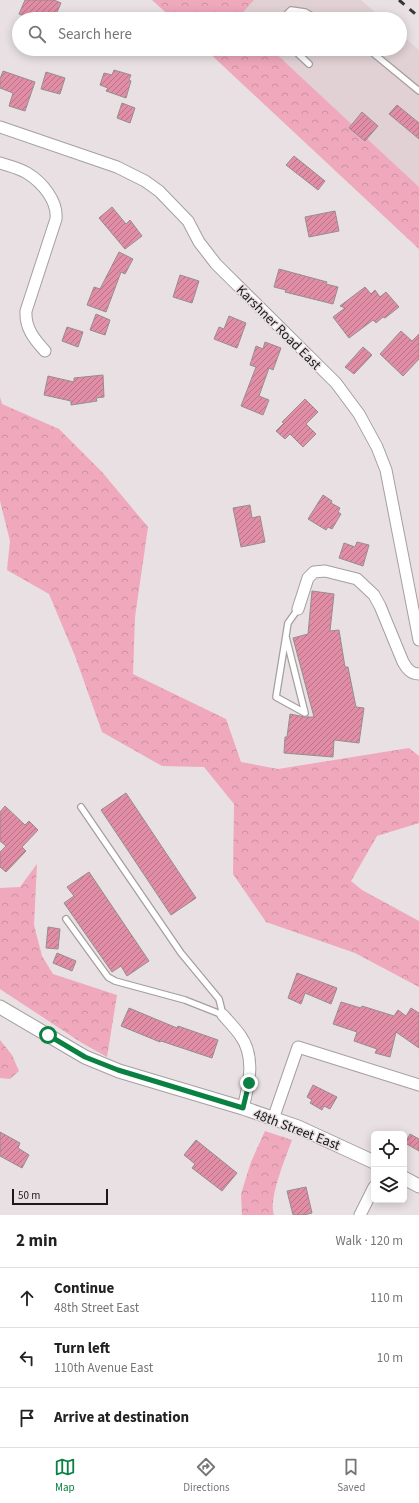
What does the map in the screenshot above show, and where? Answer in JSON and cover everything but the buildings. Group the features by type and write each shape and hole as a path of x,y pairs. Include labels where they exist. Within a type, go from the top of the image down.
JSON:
{"street":[{"name":"Karshner Road East","path":"0,128 117,167 145,181 159,191 188,222 199,242 216,264 336,383 359,414 386,470 416,605 415,626 419,640"},
{"path":"0,163 26,172 36,179 44,187 55,205 57,212 26,311 27,325 35,340 45,351"},
{"path":"298,609 308,578 314,572 319,570 357,579 374,595 380,606 402,662 409,670 415,674 419,674"},
{"name":"48th Street East","path":"0,1006 85,1057 118,1070 243,1108 298,1128 371,1161"},
{"path":"223,1015 240,1035 246,1046 248,1055 250,1070 249,1083 243,1108"},
{"path":"273,1119 298,1047 419,1085"},
{"path":"407,1180 419,1186"},
{"path":"360,1215 371,1193"}],"lane":[{"path":"289,12 291,10 305,12"},
{"path":"300,56 309,64"},
{"path":"376,56 419,91"},
{"path":"286,637 305,713 276,697 288,623 298,609"},
{"path":"81,807 181,953 219,999 223,1015"},
{"path":"66,919 108,977 115,981 185,1000 223,1015"}],"shaded area":[{"path":"254,0 361,0 375,12 243,12"},
{"path":"407,40 419,50 419,187 279,56 407,56"}],"green space":[{"path":"152,0 254,0 243,12 165,12"},
{"path":"212,56 279,56 419,187 419,249"},
{"path":"0,397 2,404 59,429 102,472 148,527 135,617 133,674 226,719 241,762 278,769 409,748 419,756 419,823 377,836 351,881 362,890 419,921 419,987 355,953 266,922 233,874 234,804 204,767 162,766 102,732 75,656 49,594 7,570 10,541 0,501"},
{"path":"37,864 34,925 42,956 53,974 117,995 107,1057 82,1043 0,989 0,888 20,887"},
{"path":"0,1040 12,1055 19,1071 10,1079 0,1078"},
{"path":"265,1131 292,1140 275,1189 273,1199 274,1215 242,1215 241,1194 251,1162"}],"railway":[{"path":"399,0 419,17"}],"route":[{"path":"48,1035 85,1057 118,1070 243,1108 249,1083"}]}
